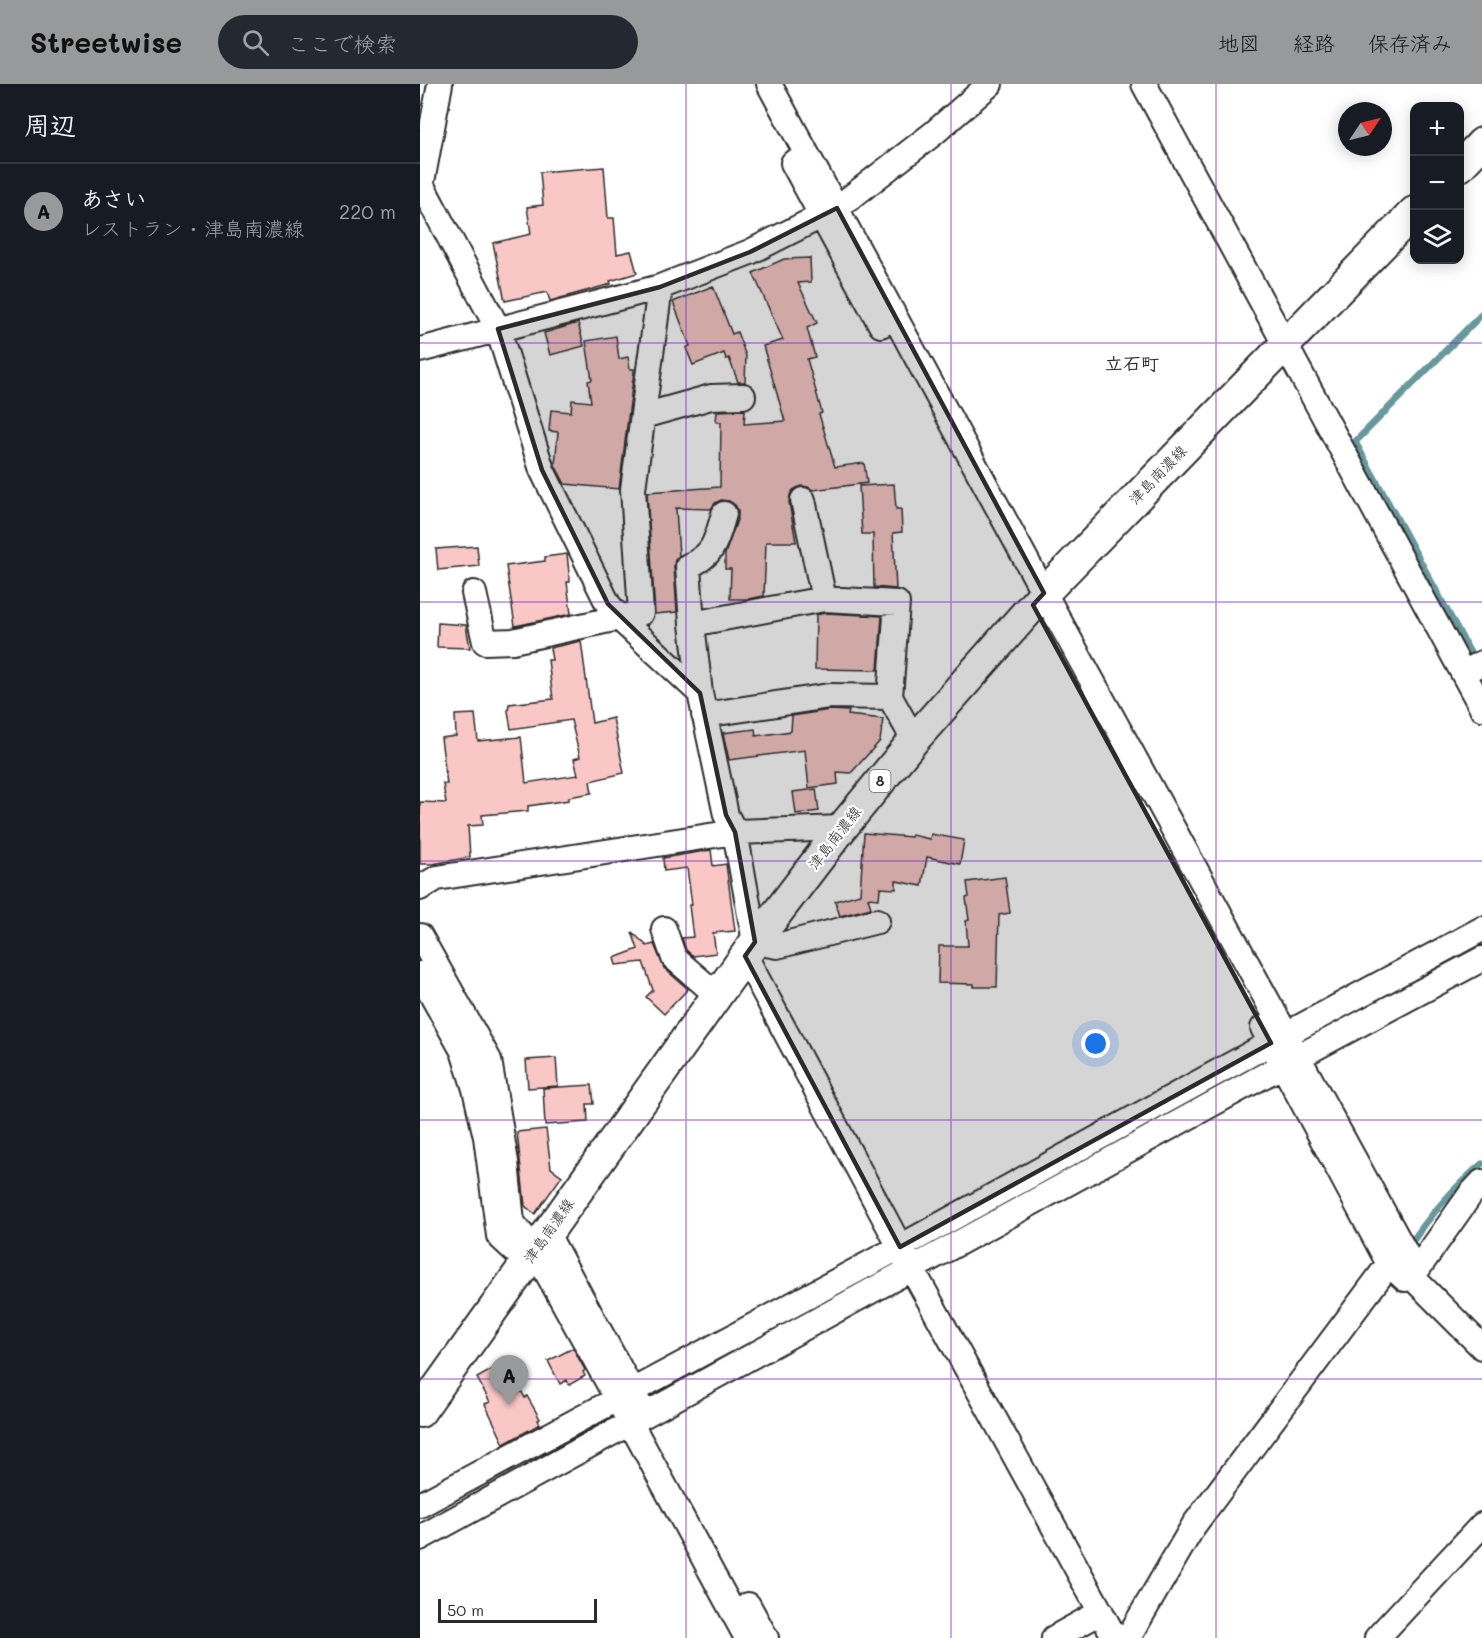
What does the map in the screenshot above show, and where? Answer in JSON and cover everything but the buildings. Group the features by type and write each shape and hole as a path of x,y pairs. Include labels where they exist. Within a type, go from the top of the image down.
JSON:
{"main road":[{"path":"1464,162 1482,143"},
{"name":"津島南濃線","path":"420,1412 750,949 842,828 914,740 1038,599 1410,216"}],"street":[{"path":"440,84 421,182 498,329 542,470 608,604 702,704 829,696 890,698"},
{"path":"751,84 830,212"},
{"path":"769,84 830,212 1278,1039 1414,1274 1482,1347"},
{"path":"420,350 660,287 750,252 830,212 934,132 990,84"},
{"path":"1144,84 1286,344 1473,668 1482,708"},
{"path":"474,593 485,642 513,641 640,613 633,489 660,287"},
{"path":"643,417 711,397 743,396"},
{"path":"803,500 824,599"},
{"path":"724,514 714,546 702,560 688,566 692,624 702,704 726,815 735,832 750,949 900,1247 1115,1638"},
{"path":"692,624 824,599 897,603 890,698 914,740"},
{"path":"420,888 437,878 735,832 842,828"},
{"path":"750,949 777,946 877,921"},
{"path":"664,928 674,958 717,995"},
{"path":"420,1505 900,1247 1482,929"},
{"path":"420,936 489,1059 507,1162 512,1222 536,1249 766,1638"},
{"path":"420,1538 1482,959"},
{"path":"420,974 463,1052 475,1089 486,1137 499,1236 536,1249"},
{"path":"1291,1062 1389,1264 1406,1279 1414,1274 1470,1195 1482,1182"},
{"path":"1128,1638 1194,1525 1389,1264"},
{"path":"637,1418 747,1638"},
{"path":"1377,1638 1482,1525"},
{"path":"1054,1638 1101,1612"}],"highlighted area":[{"path":"837,208 1044,593 1033,605 1271,1043 900,1247 745,956 755,942 735,832 726,815 700,693 608,604 542,470 498,329 660,287 750,252"}],"waterway":[{"path":"1474,660 1355,442 1482,314"},
{"path":"1410,1245 1443,1202 1482,1164"}],"place":[{"name":"あさい","path":"509,1405"}],"district":[{"name":"立石町","path":"1132,364"}]}
